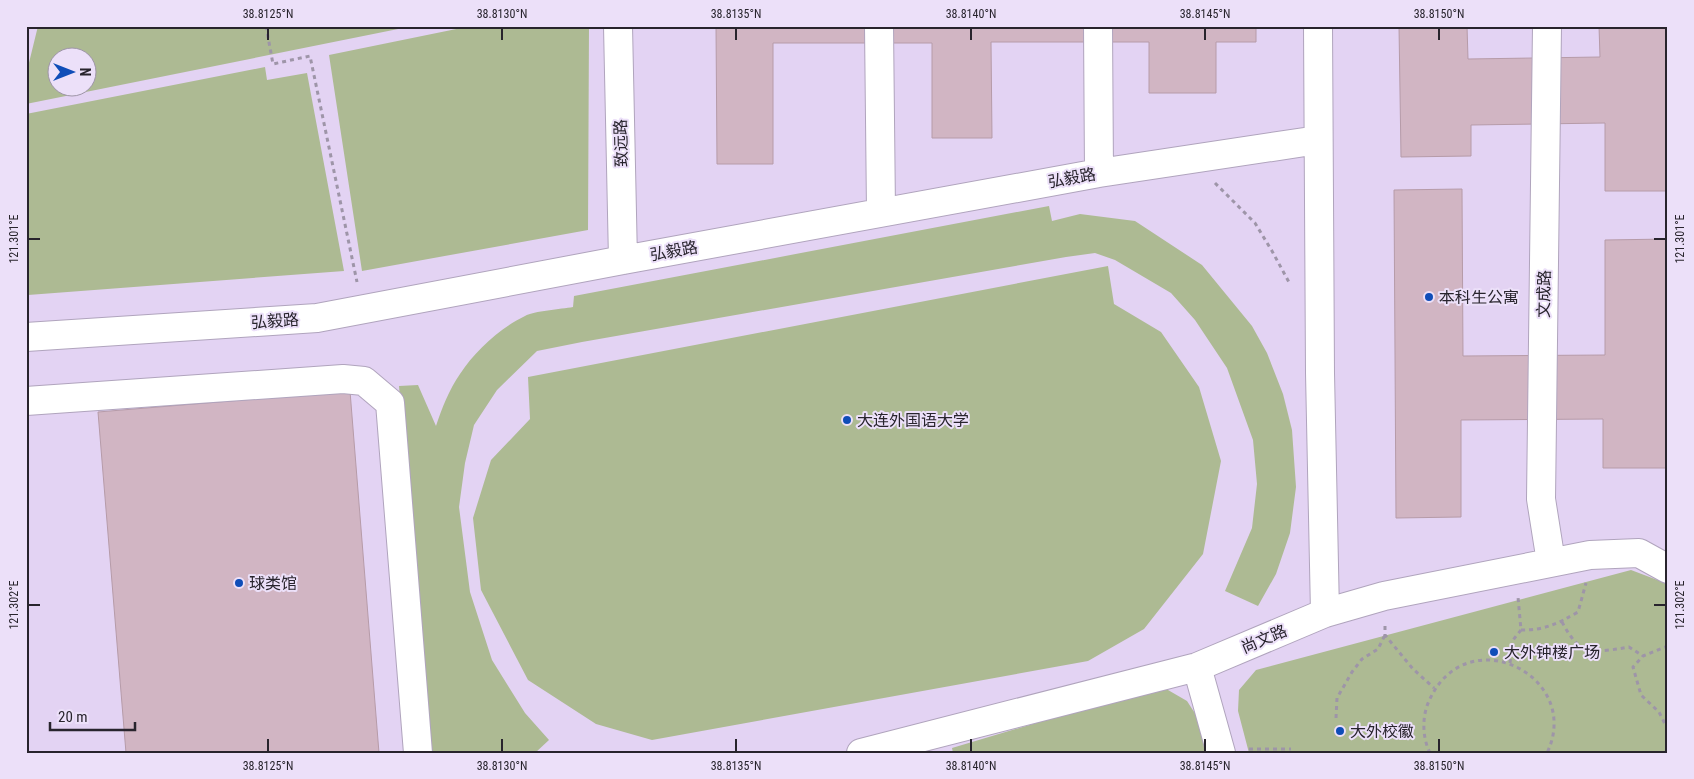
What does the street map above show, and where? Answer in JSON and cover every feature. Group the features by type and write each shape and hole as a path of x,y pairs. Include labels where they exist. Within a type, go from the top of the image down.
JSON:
{"street":[{"name":"致远路","path":"618,26 623,260"},
{"path":"879,26 881,212"},
{"path":"1098,26 1099,173"},
{"path":"1318,26 1320,373 1325,613"},
{"name":"文成路","path":"1547,26 1541,499 1551,562"},
{"name":"弘毅路","path":"26,337 317,318 1099,173 1318,140"},
{"path":"26,402 343,379 364,381 390,403 418,753"},
{"name":"尚文路","path":"861,753 1197,667 1325,613 1384,596 1590,555 1639,553 1668,569"},
{"path":"1197,667 1230,752"}],"path":[{"path":"266,26 273,64 310,56 363,310"},
{"path":"1188,160 1215,184 1254,224 1281,267 1290,288"},
{"path":"1521,630 1536,630 1554,626 1578,612 1586,590 1590,555"},
{"path":"1510,663 1513,640 1521,630 1516,569"},
{"path":"1336,718 1337,698 1352,672 1362,659 1378,649 1385,635 1384,596"},
{"path":"1562,622 1570,636 1585,649 1608,650 1629,647 1642,656"},
{"path":"1385,635 1413,669 1434,688"},
{"path":"1668,646 1642,656 1633,668 1641,695 1659,712 1668,730"},
{"path":"1430,753 1424,729 1426,708 1434,688 1450,673 1468,663 1489,659 1510,663 1529,673 1543,689 1552,708 1553,730 1546,753"},
{"path":"1666,753 1668,738"},
{"path":"1230,752 1273,748 1291,749"}],"shaded area":[{"name":"大连外国语大学","path":"26,26 1668,26 1668,753 26,753"}],"green space":[{"path":"38,26 413,26 98,89 98,48 48,48 48,98 56,98 26,104 26,75"},
{"path":"471,26 589,26 588,230 362,271 329,55"},
{"path":"265,67 267,80 307,73 344,271 28,295 26,293 26,114"},
{"path":"1049,206 1052,221 1080,214 1135,221 1202,265 1252,326 1267,353 1283,394 1292,430 1296,487 1290,533 1276,574 1258,606 1225,591 1252,528 1257,484 1253,440 1227,368 1195,320 1171,293 1115,260 1095,253 1066,257 582,342 537,351 497,390 474,425 465,463 459,507 470,592 492,660 525,713 549,740 535,753 429,753 399,386 418,385 436,426 446,399 456,380 466,365 489,341 506,327 529,314 573,307 574,296"},
{"path":"1108,266 1114,304 1161,332 1199,387 1221,461 1203,554 1144,629 1088,661 652,740 596,724 528,680 481,590 473,518 491,460 530,419 528,377"},
{"name":"大外钟楼广场","path":"1631,570 1668,584 1668,753 1249,753 1238,711 1239,690 1256,670"},
{"path":"1147,690 1168,690 1187,701 1198,718 1208,753 953,753 952,748"}],"building":[{"path":"716,26 1256,26 1256,42 1216,42 1216,93 1149,93 1149,42 991,42 992,138 932,138 932,43 773,43 773,164 717,164"},
{"path":"1399,26 1467,26 1468,59 1600,57 1599,26 1668,26 1668,191 1605,191 1605,123 1471,125 1471,156 1401,157"},
{"name":"本科生公寓","path":"1462,189 1463,356 1605,355 1605,240 1668,239 1666,468 1603,468 1603,419 1461,420 1461,517 1396,518 1394,190"},
{"name":"球类馆","path":"350,391 379,753 126,753 98,412"}],"place":[{"name":"本科生公寓","path":"1429,297"},
{"name":"大连外国语大学","path":"847,420"},
{"name":"球类馆","path":"239,583"},
{"name":"大外钟楼广场","path":"1494,652"},
{"name":"大外校徽","path":"1340,731"}]}
